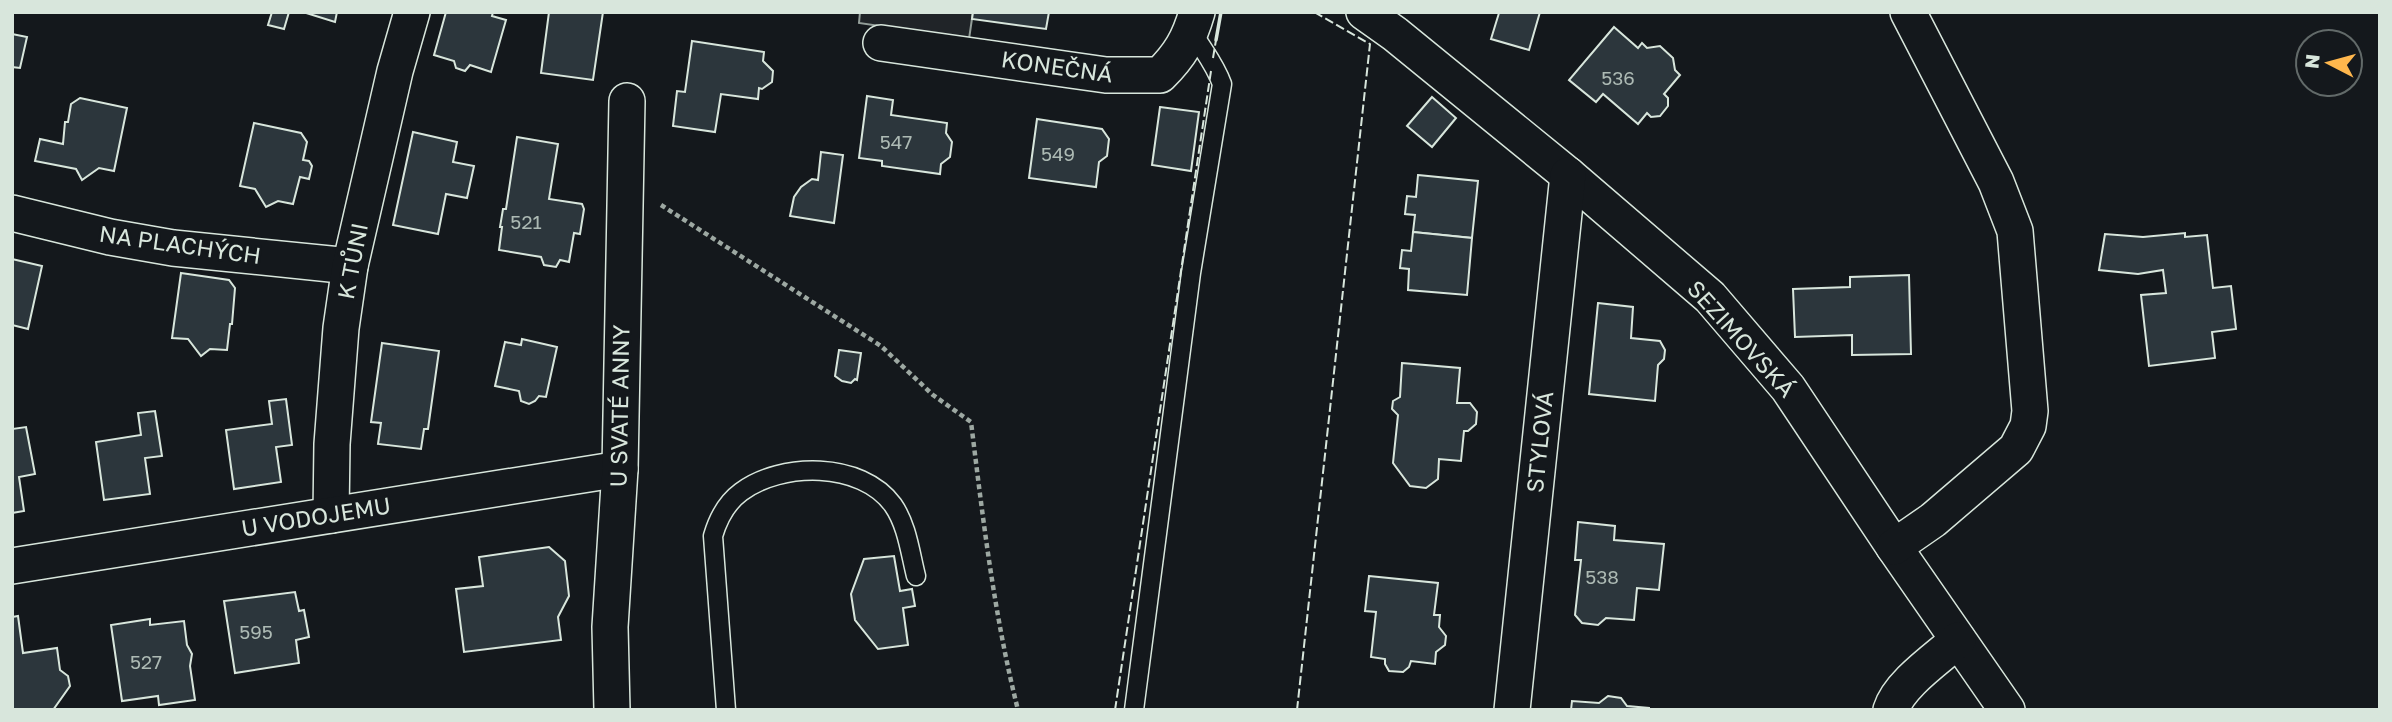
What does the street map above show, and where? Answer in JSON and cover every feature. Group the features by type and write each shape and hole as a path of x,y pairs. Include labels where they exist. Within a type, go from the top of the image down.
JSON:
{"street":[{"name":"K TŮNI","path":"331,515 331,444 341,328 350,266 395,71 412,12"},
{"name":"SEZIMOVSKÁ","path":"1364,12 1399,23 1568,175 1710,297 1788,388 2007,710"},
{"path":"1894,547 1933,520 2016,449 2028,426 2030,411 2015,230 1996,182 1908,12"},
{"name":"KONEČNÁ","path":"881,43 1136,77 1160,75 1179,57 1194,21"},
{"name":"U SVATÉ ANNY","path":"612,710 610,627 620,469 627,101"},
{"name":"STYLOVÁ","path":"1512,710 1568,175"},
{"name":"NA PLACHÝCH","path":"12,213 110,237 173,247 350,266"},
{"name":"U VODOJEMU","path":"12,566 620,469"},
{"path":"1891,710 1894,701 1907,686 1958,640"}],"lane":[{"path":"1134,710 1191,273 1222,84 1215,65 1204,52 1194,21"},
{"path":"726,710 713,536 718,518 739,493 754,484 803,471 847,474 869,483 893,505 902,521 916,576"}],"path":[{"path":"662,205 881,346 933,395 971,422 987,552 1004,654 1018,710"}],"shaded area":[{"path":"860,12 973,12 969,39 859,23"}],"building":[{"path":"272,12 289,12 284,29 268,25"},
{"path":"303,12 337,12 335,22"},
{"path":"446,12 493,12 492,16 506,20 491,72 470,65 465,71 456,68 454,61 434,55"},
{"path":"549,12 603,12 593,80 541,73"},
{"path":"973,12 1049,12 1046,29 972,19"},
{"path":"1496,12 1540,12 1529,50 1491,39 1499,13"},
{"path":"1614,27 1638,48 1642,43 1647,48 1660,46 1673,58 1675,70 1680,75 1664,94 1668,98 1668,106 1660,116 1651,117 1647,113 1638,124 1603,94 1596,102 1569,80"},
{"path":"12,34 27,37 20,68 12,67"},
{"path":"692,41 764,52 763,61 773,71 772,82 762,89 759,88 758,99 721,94 715,132 673,126 677,91 685,92"},
{"path":"867,96 893,100 891,115 947,123 946,133 952,142 950,157 941,164 940,174 882,166 882,161 859,158"},
{"path":"1432,97 1456,118 1432,147 1407,126"},
{"path":"80,98 127,108 114,171 99,168 82,180 76,169 35,161 40,139 63,144 65,122 68,122 71,104"},
{"path":"1160,107 1199,112 1191,171 1152,165"},
{"path":"1037,119 1102,129 1109,139 1107,156 1099,162 1096,187 1029,178"},
{"path":"254,123 301,133 307,142 303,160 309,161 312,166 309,179 300,177 293,204 278,201 266,207 255,189 240,186"},
{"path":"413,132 457,142 453,162 474,166 467,198 446,194 438,234 393,225"},
{"path":"517,137 558,144 549,199 582,204 584,209 580,234 574,233 569,262 560,260 556,267 544,265 541,257 499,250 500,227 503,209 506,209"},
{"path":"821,152 843,155 834,223 790,216 794,197 801,187 812,179 818,180"},
{"path":"1418,175 1478,181 1472,238 1413,232 1415,215 1405,214 1407,196 1416,197"},
{"path":"1413,232 1472,238 1467,295 1408,290 1409,269 1400,268 1402,250 1411,251"},
{"path":"2185,233 2185,237 2207,235 2213,288 2231,286 2236,329 2212,332 2215,358 2149,366 2141,295 2166,293 2163,270 2138,274 2099,270 2105,234 2143,237"},
{"path":"12,259 42,266 28,329 12,325"},
{"path":"181,273 229,280 235,288 227,350 210,349 201,356 188,339 172,338"},
{"path":"1909,275 1911,354 1852,355 1852,335 1795,337 1793,289 1850,287 1850,277"},
{"path":"1598,303 1633,307 1631,338 1660,341 1665,350 1664,359 1658,365 1655,401 1589,394"},
{"path":"522,339 557,347 546,397 539,396 529,404 521,401 519,391 495,386 505,342 521,345"},
{"path":"382,343 439,351 428,429 424,429 421,449 378,444 381,423 371,422"},
{"path":"839,350 861,353 857,380 851,383 835,376"},
{"path":"1402,363 1460,368 1457,403 1470,403 1477,412 1476,424 1464,431 1461,461 1439,459 1438,479 1426,488 1410,486 1393,463 1398,415 1392,409 1393,401 1400,397"},
{"path":"286,399 292,445 276,447 281,482 234,489 226,430 272,424 269,401"},
{"path":"155,411 162,456 145,458 150,494 104,500 96,442 141,435 138,413"},
{"path":"26,427 35,474 19,477 24,511 12,513 12,429"},
{"path":"1578,522 1615,526 1614,540 1664,544 1659,590 1637,588 1634,620 1606,618 1598,625 1582,623 1575,615 1581,560 1575,560"},
{"path":"549,547 565,561 569,596 558,617 561,640 464,652 456,589 483,586 479,557"},
{"path":"894,556 900,591 912,589 915,606 903,608 908,645 878,649 855,620 851,594 864,559"},
{"path":"1369,576 1438,583 1434,615 1440,615 1439,627 1446,636 1445,645 1436,652 1435,664 1411,661 1403,672 1389,671 1385,659 1371,657 1376,612 1365,611"},
{"path":"295,592 299,611 304,610 309,637 296,640 299,663 235,673 224,601"},
{"path":"18,616 23,653 57,648 60,670 68,676 70,686 53,710 12,710 12,617"},
{"path":"150,619 150,625 184,621 187,645 192,654 190,666 195,700 159,705 158,696 122,701 111,625"},
{"path":"1608,696 1621,698 1627,706 1649,710 1571,710 1572,701 1599,703"}],"fence":[{"path":"1297,710 1370,44 1314,12"},
{"path":"1213,58 1216,40"},
{"path":"1115,710 1211,71"}],"wall":[{"path":"1216,40 1221,12"}]}
